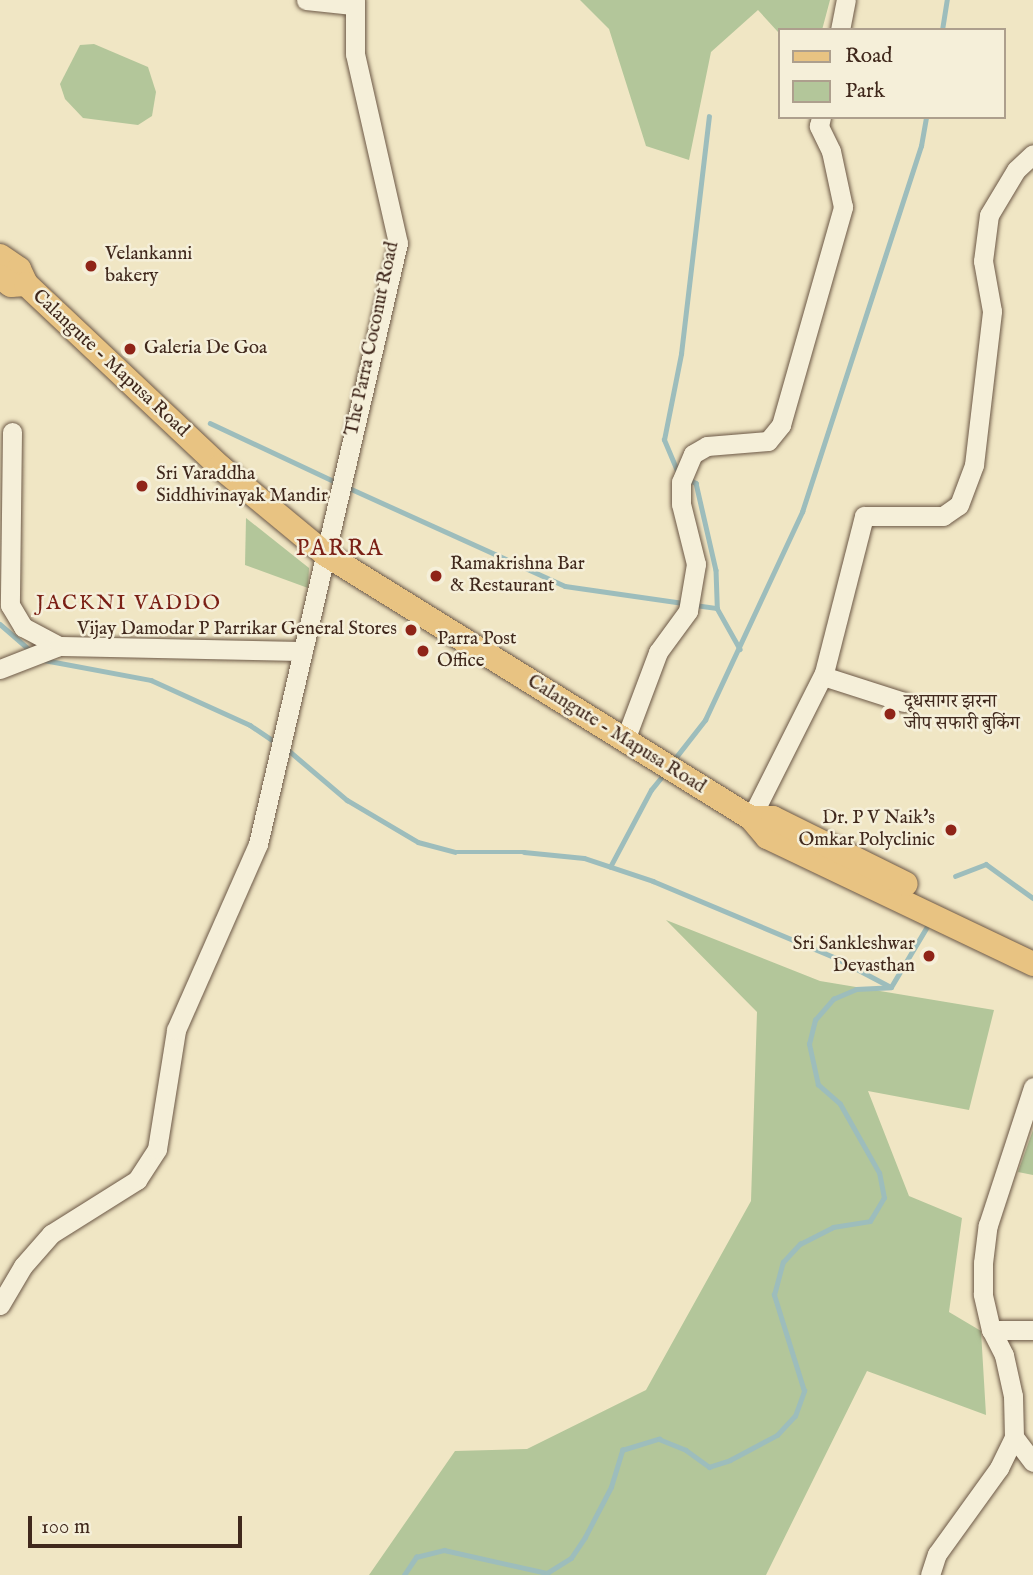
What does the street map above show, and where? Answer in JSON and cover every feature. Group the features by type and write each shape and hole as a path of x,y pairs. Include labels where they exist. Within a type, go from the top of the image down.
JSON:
{"main road":[{"name":"Calangute - Mapusa Road","path":"0,256 19,269 26,284 220,467 326,554 751,818 767,837 1033,948"},
{"name":"Calangute - Mapusa Road","path":"0,277 11,285 26,284"},
{"name":"Calangute - Mapusa Road","path":"914,897 1033,964"}],"street":[{"path":"306,0 354,3"},
{"path":"840,28 846,0"},
{"name":"The Parra Coconut Road","path":"0,1305 23,1266 51,1234 137,1180 157,1149 176,1030 258,844 398,243 355,54 354,3"},
{"path":"625,740 658,652 688,611 696,564 681,504 681,482 693,454 707,446 768,441 781,425 844,207 831,151 819,125 820,119"},
{"path":"751,818 822,676 864,516 943,516 959,505 974,465 992,311 983,261 989,215 1016,170 1033,155"},
{"path":"12,432 10,605 23,627 59,646"},
{"path":"0,669 59,646 303,651"},
{"path":"822,676 904,702"},
{"path":"930,1575 937,1554 999,1468 1014,1437 1013,1396 1004,1355 991,1330 983,1294 983,1263 988,1225 1033,1087"},
{"path":"991,1330 1033,1330"},
{"path":"1014,1437 1033,1462"}],"green space":[{"path":"580,0 830,0 823,28 778,28 778,32 758,10 711,52 689,160 646,146 609,29"},
{"path":"94,44 148,67 156,92 152,116 138,125 83,118 65,99 60,84 80,45"},
{"path":"246,518 309,568 308,588 245,565"},
{"path":"666,920 820,981 994,1010 969,1110 868,1091 909,1196 962,1218 949,1312 981,1331 986,1415 867,1371 766,1575 369,1575 455,1451 527,1449 646,1390 751,1201 757,1012"},
{"path":"1033,1130 1033,1175 1018,1172"}],"waterway":[{"path":"942,28 947,0"},
{"path":"678,473 664,440 681,354 709,117"},
{"path":"673,761 705,720 802,512 921,146 926,119"},
{"path":"210,423 336,482"},
{"path":"688,479 696,483 716,570 717,608 740,649"},
{"path":"347,487 565,586 683,603"},
{"path":"695,605 717,608"},
{"path":"0,624 31,651"},
{"path":"44,660 151,680 250,725 277,743"},
{"path":"287,749 347,800 418,842 455,852 524,852 584,858 653,881 836,958 889,986"},
{"path":"610,867 651,790 664,774"},
{"path":"955,876 986,864 1033,898"},
{"path":"891,987 928,925"},
{"path":"404,1575 416,1557 444,1550 547,1573 571,1558 585,1537 611,1487 622,1450 659,1439 686,1450 709,1467 730,1460 777,1435 795,1416 804,1391 774,1295 783,1262 800,1244 833,1227 870,1221 884,1198 879,1173 840,1104 818,1085 809,1044 815,1020 833,999 856,989 891,987"}],"place":[{"name":"Velankanni bakery","path":"91,266"},
{"name":"Galeria De Goa","path":"130,349"},
{"name":"Sri Varaddha Siddhivinayak Mandir","path":"142,486"},
{"name":"Ramakrishna Bar & Restaurant","path":"436,576"},
{"name":"Vijay Damodar P Parrikar General Stores","path":"411,630"},
{"name":"Parra Post Office","path":"423,651"},
{"name":"दूधसागर झरना जीप सफारी बुकिंग","path":"890,714"},
{"name":"Dr. P V Naik's Omkar Polyclinic","path":"951,830"},
{"name":"Sri Sankleshwar Devasthan","path":"929,956"}],"district":[{"name":"PARRA","path":"340,549"},
{"name":"JACKNI VADDO","path":"129,604"}]}
